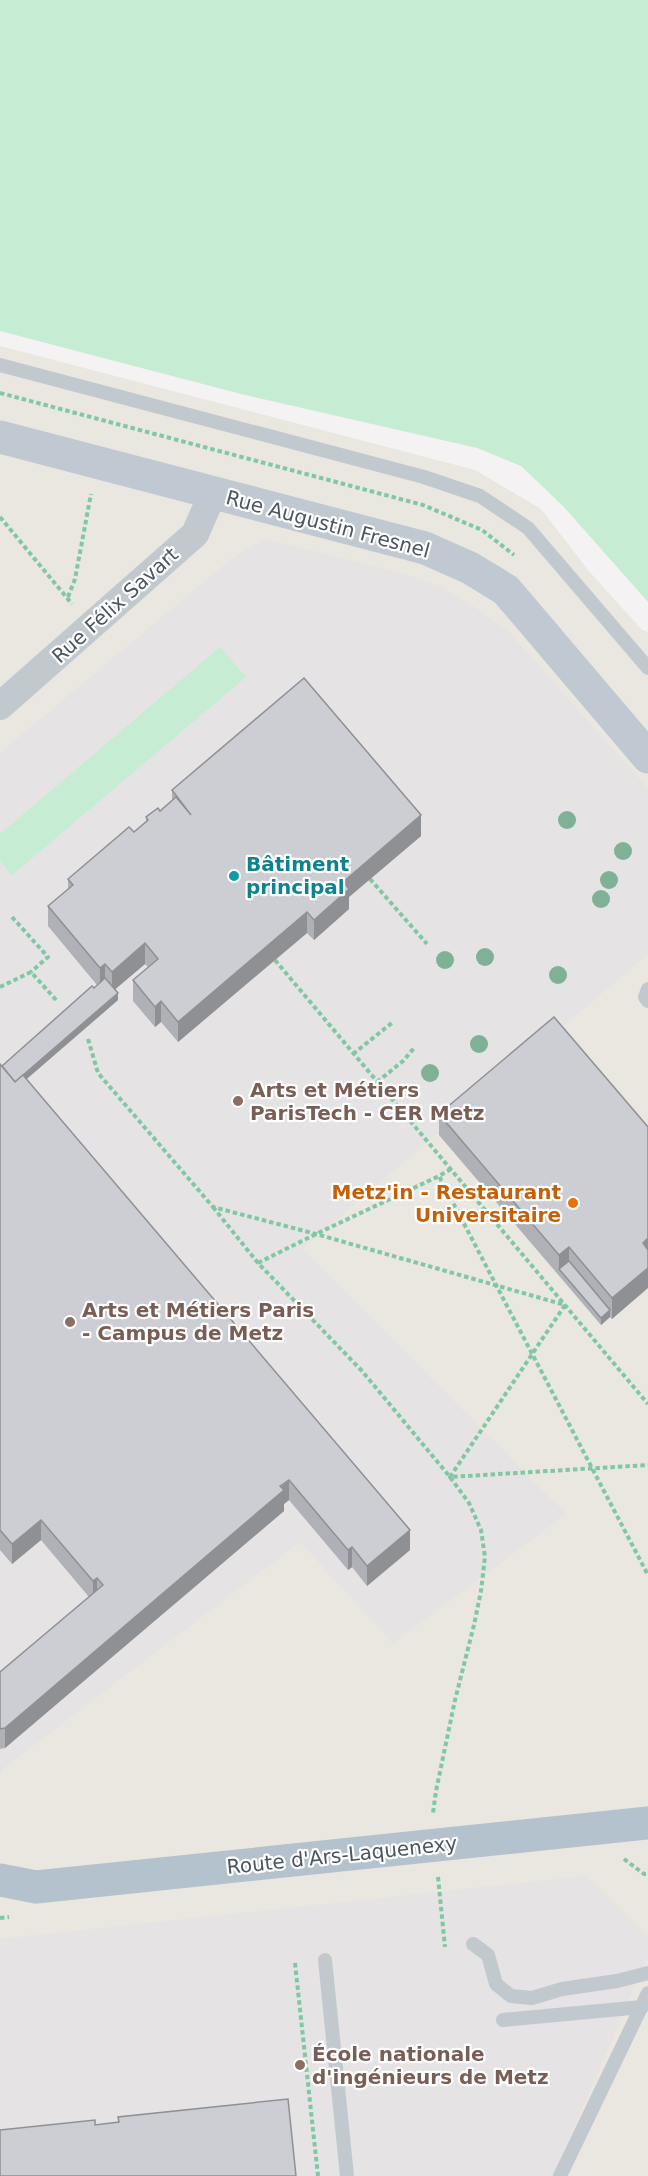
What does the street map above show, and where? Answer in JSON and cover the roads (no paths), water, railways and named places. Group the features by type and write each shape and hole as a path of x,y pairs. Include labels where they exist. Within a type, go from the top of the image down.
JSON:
{"main road":[{"name":"Route d'Ars-Laquenexy","path":"0,1902 36,1887 648,1823"},
{"name":"Route d'Ars-Laquenexy","path":"0,1880 36,1887"}],"street":[{"name":"Rue Augustin Fresnel","path":"0,437 425,548 470,568 506,590 648,757"},
{"name":"Rue Félix Savart","path":"0,706 195,534 213,493"}],"lane":[{"path":"0,365 424,477 480,496 528,528 648,668"},
{"path":"648,989 645,997 648,1001"},
{"path":"473,1944 488,1955 496,1984 511,1996 532,1998 562,1989 617,1981 648,1973"},
{"path":"325,1960 346,2176"},
{"path":"560,2176 648,1993"},
{"path":"503,2020 642,2007"}],"place":[{"name":"Bâtiment principal","path":"234,876"},
{"name":"Arts et Métiers ParisTech - CER Metz","path":"238,1101"},
{"name":"Metz'in - Restaurant Universitaire","path":"573,1203"},
{"name":"Arts et Métiers Paris - Campus de Metz","path":"70,1322"},
{"name":"École nationale d'ingénieurs de Metz","path":"300,2065"}]}
